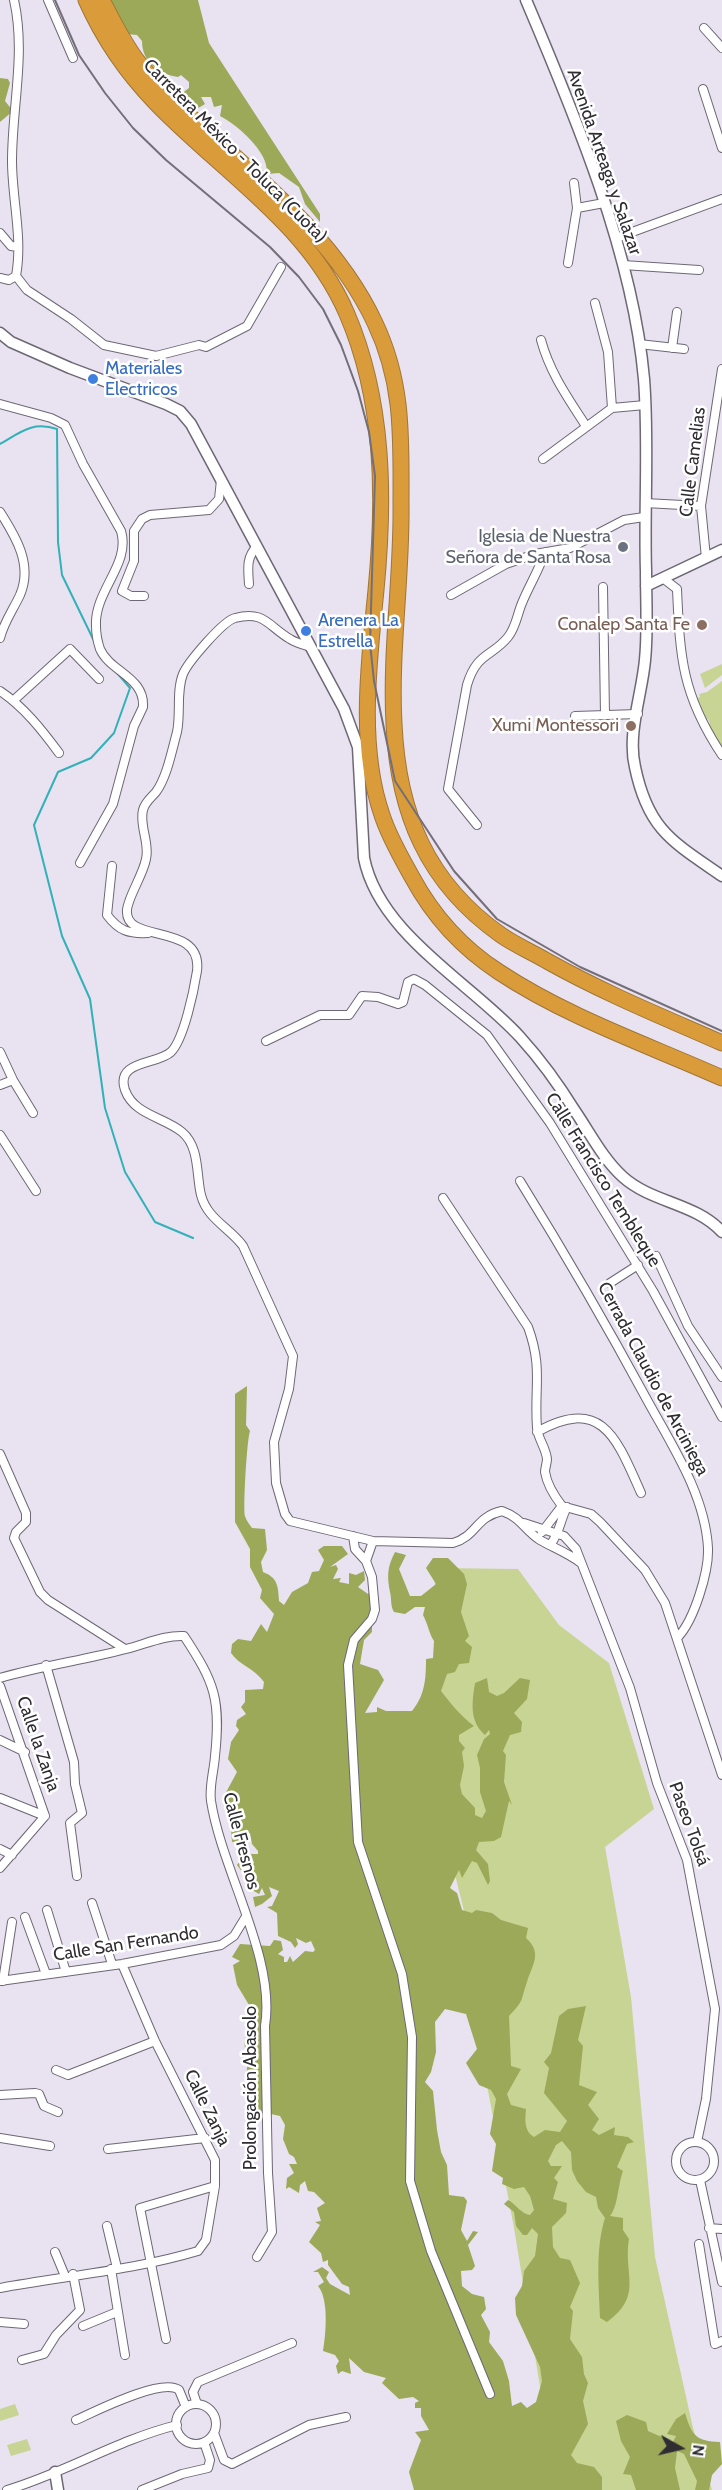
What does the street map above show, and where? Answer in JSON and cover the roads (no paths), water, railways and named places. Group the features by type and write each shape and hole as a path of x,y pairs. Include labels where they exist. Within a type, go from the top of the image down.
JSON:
{"highway":[{"name":"Carretera México - Toluca (Cuota)","path":"86,0 120,61 154,102 255,193 301,239 333,285 361,350 374,398 378,445 379,542 369,683 371,758 381,814 418,888 453,935 501,974 566,1009 722,1078"},
{"name":"Carretera México - Toluca (Cuota)","path":"102,0 139,63 168,95 313,231 352,284 374,320 384,345 397,387 401,417 402,525 394,726 403,801 423,849 459,898 504,937 592,986 722,1043"}],"street":[{"path":"14,0 18,21 12,178 17,215 16,276 27,290 71,319 104,345 156,356 198,345 206,347 247,326 281,267"},
{"path":"48,0 73,58"},
{"name":"Avenida Arteaga y Salazar","path":"526,0 616,238 639,344 645,405 646,586 645,660 634,765 649,812 659,829 722,876"},
{"path":"704,28 722,48"},
{"path":"703,89 722,148"},
{"path":"568,263 577,208 574,183"},
{"path":"616,238 722,199"},
{"path":"577,208 604,203"},
{"path":"0,233 11,246 18,247"},
{"path":"623,265 699,270"},
{"path":"0,278 9,279 16,276"},
{"path":"595,303 608,352 612,408"},
{"path":"672,348 677,312"},
{"path":"0,333 11,342 70,368 180,411 191,424 344,709 358,747 364,858 368,875 388,910 429,957 490,1007 521,1038 566,1096 606,1159 624,1178 696,1212 722,1232"},
{"path":"541,340 548,363 560,387 586,426"},
{"path":"639,344 684,349"},
{"name":"Calle Camelias","path":"706,558 701,506 722,369"},
{"path":"0,404 51,418 65,425 88,475 121,531 125,542 120,560 97,606 96,627 100,651 139,688 144,707 134,726 113,804 80,863"},
{"path":"543,459 612,408 645,405"},
{"path":"144,596 131,596 122,591 134,561 134,531 137,524 150,515 209,510 219,499 221,480"},
{"path":"645,503 701,506"},
{"path":"0,512 21,550 26,567 20,595 0,638"},
{"path":"450,595 506,564 545,552 570,548 616,524 644,516"},
{"path":"249,584 249,554 257,546"},
{"path":"646,586 722,550"},
{"path":"477,825 448,789 467,685 472,670 484,654 507,639 514,628 545,552"},
{"path":"664,579 677,589 681,661 686,681 704,728 722,755"},
{"path":"603,587 605,715"},
{"path":"152,933 129,921 127,910 147,858 143,811 163,776 179,722 183,674 213,636 232,619 251,615 263,618 292,640 311,647"},
{"path":"14,700 70,649 99,679"},
{"path":"0,691 14,700 44,732 59,753"},
{"path":"575,716 638,714"},
{"path":"112,866 107,915 116,928 132,933 152,933"},
{"name":"Paseo Tolsá","path":"152,933 177,938 187,944 195,955 197,969 188,1011 178,1042 163,1058 131,1067 125,1076 125,1089 133,1104 182,1132 190,1142 206,1208 213,1219 234,1233 243,1246 292,1356 289,1389 274,1442 276,1483 285,1514 290,1521 308,1527 373,1541 453,1543 471,1534 488,1515 502,1511 523,1523 544,1528 570,1541 581,1563 630,1688 657,1783 687,1860 696,1903 715,2009 706,2100 697,2142"},
{"name":"Calle Francisco Tembleque","path":"266,1041 320,1015 349,1015 362,996 370,995 398,1004 403,1002 408,982 418,980 487,1035 550,1123 638,1265 722,1418"},
{"path":"0,1052 13,1080 33,1113"},
{"path":"0,1085 13,1080"},
{"path":"0,1136 36,1191"},
{"name":"Cerrada Claudio de Arciniega","path":"520,1181 598,1310 686,1471 699,1509 708,1549 704,1578 687,1628 678,1637"},
{"path":"443,1198 528,1327 536,1349 539,1373 536,1401 537,1432 548,1461 545,1472 555,1496 564,1506 591,1514 645,1570 665,1603 718,1749 722,1776"},
{"path":"656,1256 688,1326 722,1377"},
{"path":"610,1283 638,1265"},
{"path":"537,1432 561,1419 584,1417 595,1419 608,1431 640,1493"},
{"path":"0,1454 26,1513 26,1522 14,1534 14,1538 40,1592 48,1600 125,1649"},
{"path":"538,1539 544,1528 564,1506"},
{"path":"550,1545 559,1534 564,1506"},
{"name":"Paseo Tolsá","path":"523,1523 538,1539 581,1563"},
{"path":"353,1536 355,1549 366,1561 372,1577 375,1610 372,1619 354,1640 348,1665 358,1842 402,1974 412,2037 410,2181 431,2251 490,2394"},
{"path":"366,1561 373,1541"},
{"name":"Calle Fresnos","path":"125,1649 172,1636 184,1636 213,1685 218,1706 218,1731 211,1801 245,1918"},
{"path":"0,1678 46,1665 125,1649"},
{"path":"46,1665 74,1762 75,1784 82,1813 70,1823 76,1876"},
{"name":"Calle la Zanja","path":"0,1686 25,1752 45,1816 0,1868"},
{"path":"0,1740 25,1752"},
{"path":"0,1798 45,1816"},
{"path":"1,1851 12,1855"},
{"path":"92,1903 112,1964"},
{"path":"47,1910 66,1972"},
{"path":"25,1917 46,1974"},
{"name":"Calle San Fernando","path":"2,1981 122,1964 221,1945 234,1936 245,1918"},
{"name":"Prolongación Abasolo","path":"245,1918 259,1954 268,2005 265,2026 268,2173 272,2232 257,2257"},
{"path":"2,1981 12,1922"},
{"name":"Calle Zanja","path":"0,2288 69,2275 152,2264 198,2251 203,2247 215,2186 215,2160 155,2041 122,1964"},
{"path":"56,2070 68,2074 155,2041"},
{"path":"0,2095 39,2094 44,2106 58,2112"},
{"path":"0,2138 50,2146"},
{"path":"108,2149 205,2138"},
{"path":"697,2142 718,2155 718,2165 709,2175 700,2180 684,2177 676,2163 681,2148 697,2142"},
{"path":"700,2180 722,2282"},
{"path":"165,2339 140,2208 215,2186"},
{"path":"107,2226 114,2268 117,2312 125,2355"},
{"path":"709,2228 722,2229"},
{"path":"699,2244 715,2344 722,2341"},
{"path":"22,2360 44,2354 56,2335 80,2310 69,2275 55,2252"},
{"path":"83,2326 117,2312"},
{"path":"0,2322 24,2324"},
{"path":"197,2404 193,2392 198,2382 292,2343"},
{"path":"76,2420 129,2397 166,2386 179,2390 186,2407"},
{"path":"197,2404 209,2409 213,2414 216,2427 204,2442 186,2441 177,2425 179,2415 186,2407 197,2404"},
{"path":"213,2433 224,2460 232,2464 309,2426 346,2417"},
{"path":"7,2490 41,2480 141,2434 177,2425"},
{"path":"142,2490 182,2474 208,2468 210,2460 204,2442"},
{"path":"55,2472 58,2490"}],"waterway":[{"path":"0,444 34,427 57,429 58,542 62,575 95,643"},
{"path":"118,674 130,688 114,733 91,758 58,772 34,825 62,936 90,999 105,1108 125,1172 155,1222 193,1238"}],"railway":[{"path":"55,0 79,55 133,128 166,160 270,247 299,277 323,309 341,345 358,391 369,432 375,476 370,643 374,681 395,781 454,871 497,919 580,967 722,1031"}],"place":[{"name":"Materiales Electricos","path":"93,379"},
{"name":"Iglesia de Nuestra Señora de Santa Rosa","path":"623,547"},
{"name":"Conalep Santa Fe","path":"702,625"},
{"name":"Arenera La Estrella","path":"306,631"},
{"name":"Xumi Montessori","path":"631,726"}]}
